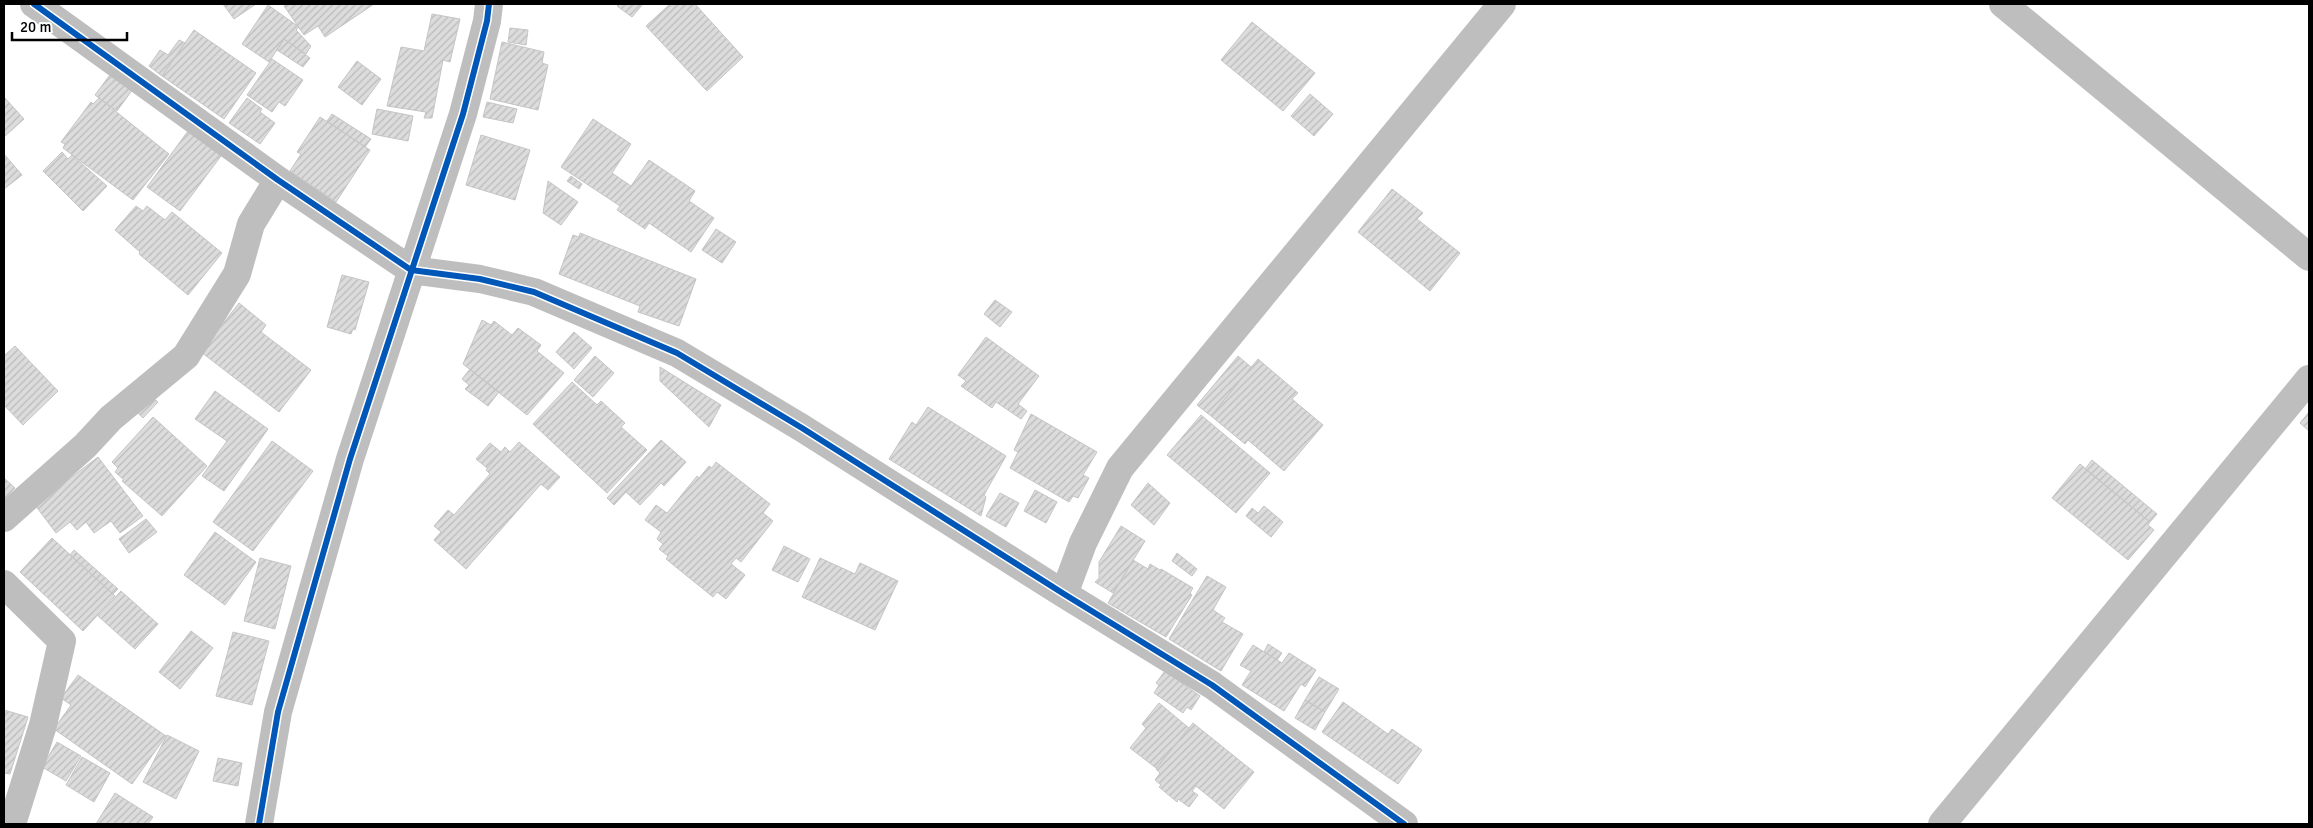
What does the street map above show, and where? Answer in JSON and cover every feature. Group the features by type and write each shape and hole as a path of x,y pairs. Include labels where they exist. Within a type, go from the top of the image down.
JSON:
{"street":[{"path":"34,4 278,180 411,270 480,279 534,292 677,353 802,428 1064,594 1212,685 1404,824"},
{"path":"258,824 278,712 350,458 463,114 487,21 489,4"},
{"path":"1064,594 1083,543 1120,468 1502,4"},
{"path":"2003,4 2309,257"},
{"path":"4,518 85,446 111,418 186,356 237,274 251,224 278,180"},
{"path":"1942,824 2309,379"},
{"path":"4,584 62,640 43,726 12,824"}],"building":[{"path":"223,4 256,4 234,19"},
{"path":"287,4 374,4 325,37 318,26 304,35 284,6"},
{"path":"620,4 643,4 632,17 617,6"},
{"path":"670,4 695,4 743,57 707,91 646,26"},
{"path":"268,5 299,27 296,30 311,46 306,54 284,39 269,62 242,44"},
{"path":"432,14 460,19 450,62 443,60 432,118 424,118 426,112 387,106 401,47 424,51"},
{"path":"1252,22 1315,73 1283,111 1221,60"},
{"path":"510,28 528,30 526,45 508,42"},
{"path":"194,30 256,73 224,119 162,76"},
{"path":"284,39 310,58 303,67 277,50"},
{"path":"179,40 185,43 162,76 149,66 160,50 168,55"},
{"path":"502,42 544,52 542,63 548,65 538,110 490,99"},
{"path":"272,59 303,80 285,106 279,102 272,112 247,95"},
{"path":"357,61 381,79 362,105 338,87"},
{"path":"112,72 133,89 117,111 95,95"},
{"path":"1310,94 1333,114 1314,136 1291,116"},
{"path":"4,97 24,119 4,137"},
{"path":"99,98 169,154 133,200 63,148 65,144 61,142 91,102 93,104"},
{"path":"247,98 262,109 260,112 275,123 260,144 229,123"},
{"path":"487,102 517,109 513,123 483,117"},
{"path":"377,109 413,116 408,141 372,134"},
{"path":"332,114 371,139 365,147 327,121"},
{"path":"320,117 370,150 336,202 290,171 301,154 297,152"},
{"path":"593,119 631,144 612,173 631,186 649,160 695,191 689,201 714,218 691,252 649,223 645,229 617,210 620,206 561,167"},
{"path":"188,131 221,156 180,211 147,187"},
{"path":"481,135 530,150 515,200 466,185"},
{"path":"62,152 68,159 72,155 107,186 83,211 43,171"},
{"path":"4,154 22,175 4,189"},
{"path":"571,176 582,184 579,189 567,181"},
{"path":"548,181 578,202 561,225 543,213"},
{"path":"1392,189 1423,213 1417,219 1460,253 1430,291 1358,232"},
{"path":"136,206 143,211 147,206 165,220 172,212 222,253 188,295 139,254 140,252 115,230"},
{"path":"716,229 736,242 722,263 702,250"},
{"path":"580,233 696,279 679,326 638,312 640,306 559,274 573,235 579,237"},
{"path":"342,275 369,282 355,330 353,329 351,334 327,327"},
{"path":"995,300 1012,312 1000,327 984,314"},
{"path":"239,303 266,325 261,332 311,370 279,412 201,352"},
{"path":"482,320 491,325 494,321 512,335 518,328 541,345 537,351 564,373 527,415 463,364"},
{"path":"574,332 592,348 574,369 556,352"},
{"path":"986,337 1039,376 1018,404 1027,411 1021,419 996,402 992,408 961,386 966,381 958,375"},
{"path":"15,346 58,391 23,425 4,405 4,356"},
{"path":"595,356 614,373 593,397 574,380"},
{"path":"1238,356 1251,367 1211,416 1197,405"},
{"path":"1258,359 1298,393 1292,399 1323,425 1284,471 1248,440 1245,444 1211,416"},
{"path":"660,367 721,405 709,427 660,381"},
{"path":"470,369 499,392 488,406 465,389 469,385 462,379"},
{"path":"572,382 597,405 601,401 625,423 621,427 647,450 607,493 533,424"},
{"path":"215,391 268,429 224,491 202,476 227,441 195,419"},
{"path":"151,396 158,402 143,418 138,413"},
{"path":"928,407 1006,456 984,495 986,497 981,516 889,459 912,422 916,425"},
{"path":"2309,412 2309,431 2300,423"},
{"path":"1031,414 1097,452 1083,475 1089,478 1078,498 1073,496 1069,502 1010,468 1018,452 1014,450"},
{"path":"1201,415 1270,473 1236,513 1167,455"},
{"path":"153,417 207,466 162,516 122,481 124,480 115,472 118,468 112,462"},
{"path":"661,440 686,462 664,486 661,483 640,505 626,492 614,505 607,498"},
{"path":"272,441 313,471 253,551 213,522"},
{"path":"519,442 560,477 548,490 541,484 466,569 434,540 441,532 434,526 448,510 454,515 490,474 486,470 505,447 510,452"},
{"path":"490,443 501,452 487,468 476,459"},
{"path":"98,457 143,516 120,533 111,521 94,533 86,522 77,530 70,522 56,533 35,505"},
{"path":"2092,460 2157,514 2150,522 2085,469"},
{"path":"716,462 770,504 763,513 773,521 741,562 736,558 731,564 745,575 726,599 717,592 713,597 666,559 668,556 659,549 663,544 657,539 661,532 645,520 656,505 667,513 697,476 699,478 709,466 712,468"},
{"path":"2080,464 2150,522 2148,525 2154,530 2128,560 2052,498"},
{"path":"4,478 15,488 4,500"},
{"path":"1148,483 1170,503 1154,525 1131,505"},
{"path":"1035,490 1057,502 1046,523 1024,511"},
{"path":"1000,493 1019,503 1006,527 986,516"},
{"path":"1264,506 1283,522 1271,537 1246,516 1252,508 1258,513"},
{"path":"146,519 157,532 129,553 119,539"},
{"path":"1121,526 1145,541 1113,593 1095,582 1099,578 1099,562"},
{"path":"215,532 256,562 225,605 184,575"},
{"path":"52,538 115,596 83,631 20,572"},
{"path":"784,546 810,559 798,582 772,570"},
{"path":"74,550 118,589 113,594 70,555"},
{"path":"1177,553 1197,569 1192,576 1172,561"},
{"path":"260,558 291,566 275,629 244,621"},
{"path":"820,558 855,574 860,563 898,581 875,630 802,597"},
{"path":"1133,560 1148,569 1150,564 1161,569 1193,588 1190,593 1192,595 1166,637 1108,603"},
{"path":"1207,576 1226,587 1213,610 1225,618 1222,622 1243,634 1221,671 1169,639"},
{"path":"121,591 158,624 135,649 98,616"},
{"path":"191,631 213,648 180,689 159,672"},
{"path":"233,632 269,641 252,705 216,696"},
{"path":"1268,644 1282,653 1277,660 1264,652"},
{"path":"1253,645 1282,663 1289,653 1316,670 1305,687 1301,684 1284,711 1242,685 1251,671 1240,665"},
{"path":"1165,671 1200,696 1191,710 1187,707 1183,713 1154,693 1159,685 1156,683"},
{"path":"78,675 166,736 132,784 54,729 71,705 61,698"},
{"path":"1319,677 1339,689 1325,712 1305,700"},
{"path":"1305,700 1325,712 1315,730 1295,718"},
{"path":"1343,702 1388,734 1392,729 1422,750 1398,784 1322,732"},
{"path":"1159,703 1189,728 1156,768 1130,748 1146,728 1142,724"},
{"path":"4,710 28,717 10,774 4,773"},
{"path":"1193,723 1254,772 1224,809 1196,786 1192,791 1198,795 1189,807 1178,799 1177,802 1159,787 1161,785 1155,780 1160,773 1156,769"},
{"path":"167,735 199,751 176,799 143,782"},
{"path":"57,742 81,756 66,781 42,767"},
{"path":"82,757 110,773 94,802 66,785"},
{"path":"218,758 242,763 238,786 213,781"},
{"path":"115,793 153,817 148,824 96,824"}],"cycle path":[{"path":"34,4 278,180 411,270 480,279 534,292 677,353 802,428 1064,594 1212,685 1404,824"},
{"path":"259,824 278,712 350,459 463,114 487,21 489,4"}]}
